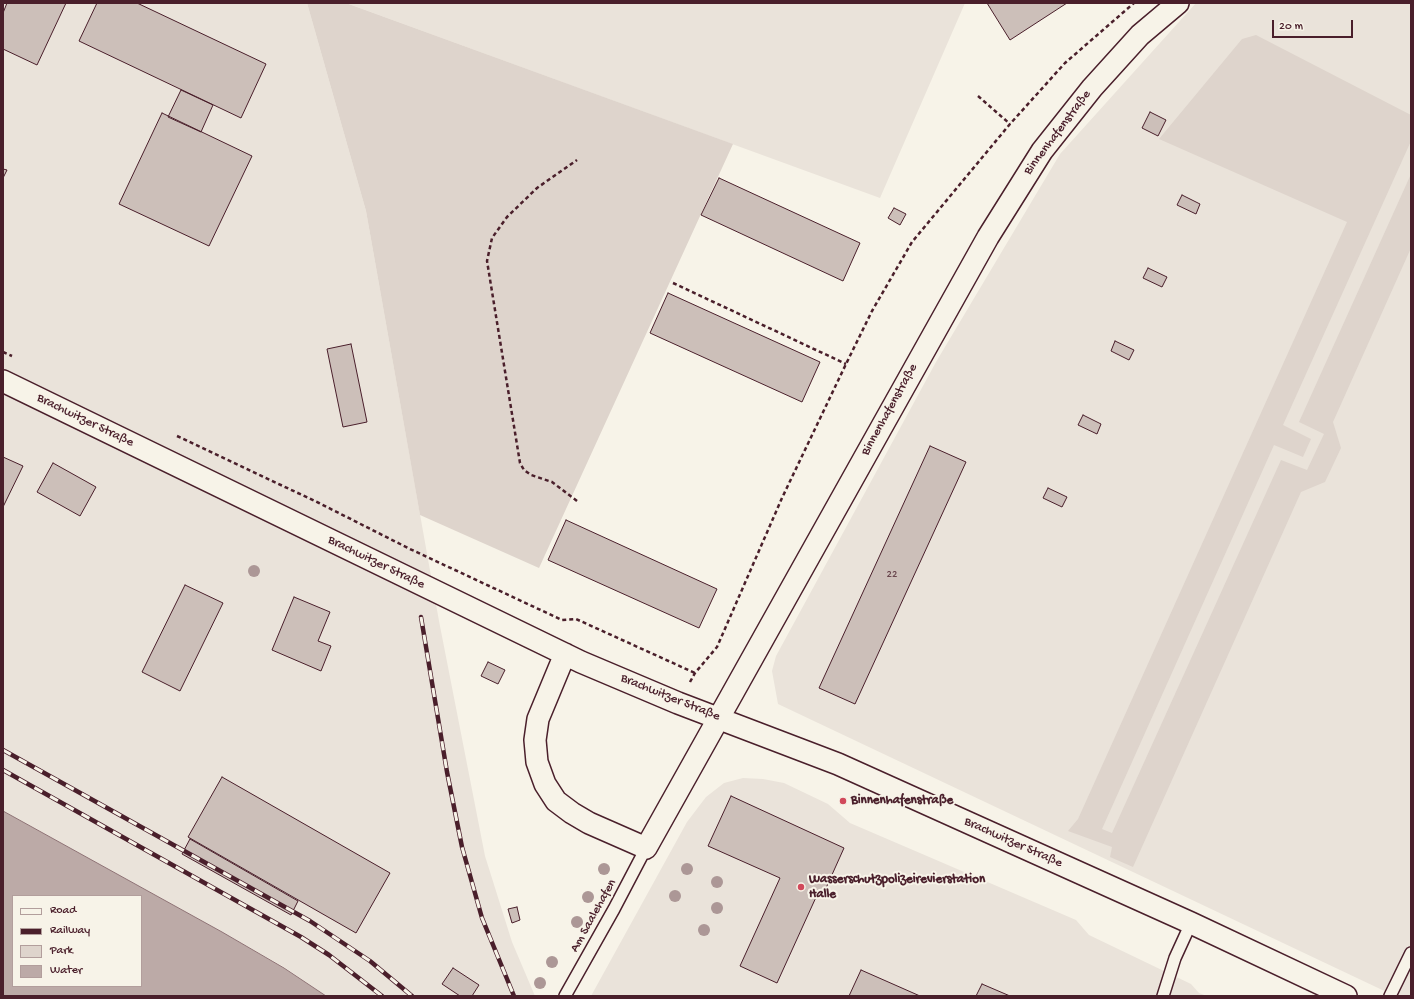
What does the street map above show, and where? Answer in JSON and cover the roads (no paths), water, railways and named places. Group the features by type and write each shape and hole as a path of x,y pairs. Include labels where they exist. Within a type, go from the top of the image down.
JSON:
{"street":[{"name":"Binnenhafenstraße","path":"646,848 988,237 1042,151 1092,88 1140,35 1178,3"},
{"name":"Brachwitzer Straße","path":"3,381 565,654 678,703 838,764 1192,923 1346,996"},
{"path":"565,654 538,719 535,740 537,762 545,784 556,801 572,813 589,823 646,848"}],"lane":[{"name":"Am Saalehafen","path":"565,996 646,848"},
{"path":"1163,996 1175,958 1192,923"},
{"path":"1390,996 1411,953"}],"water":[{"path":"3,811 222,932 284,968 326,996 3,996"}],"railway":[{"path":"421,617 447,772 462,847 482,918 514,996"},
{"path":"3,750 310,921 370,961 412,996"},
{"path":"3,770 301,937 329,955 382,996"}],"place":[{"name":"Binnenhafenstraße","path":"843,801"},
{"name":"Wasserschutzpolizeirevierstation Halle","path":"801,887"}]}
